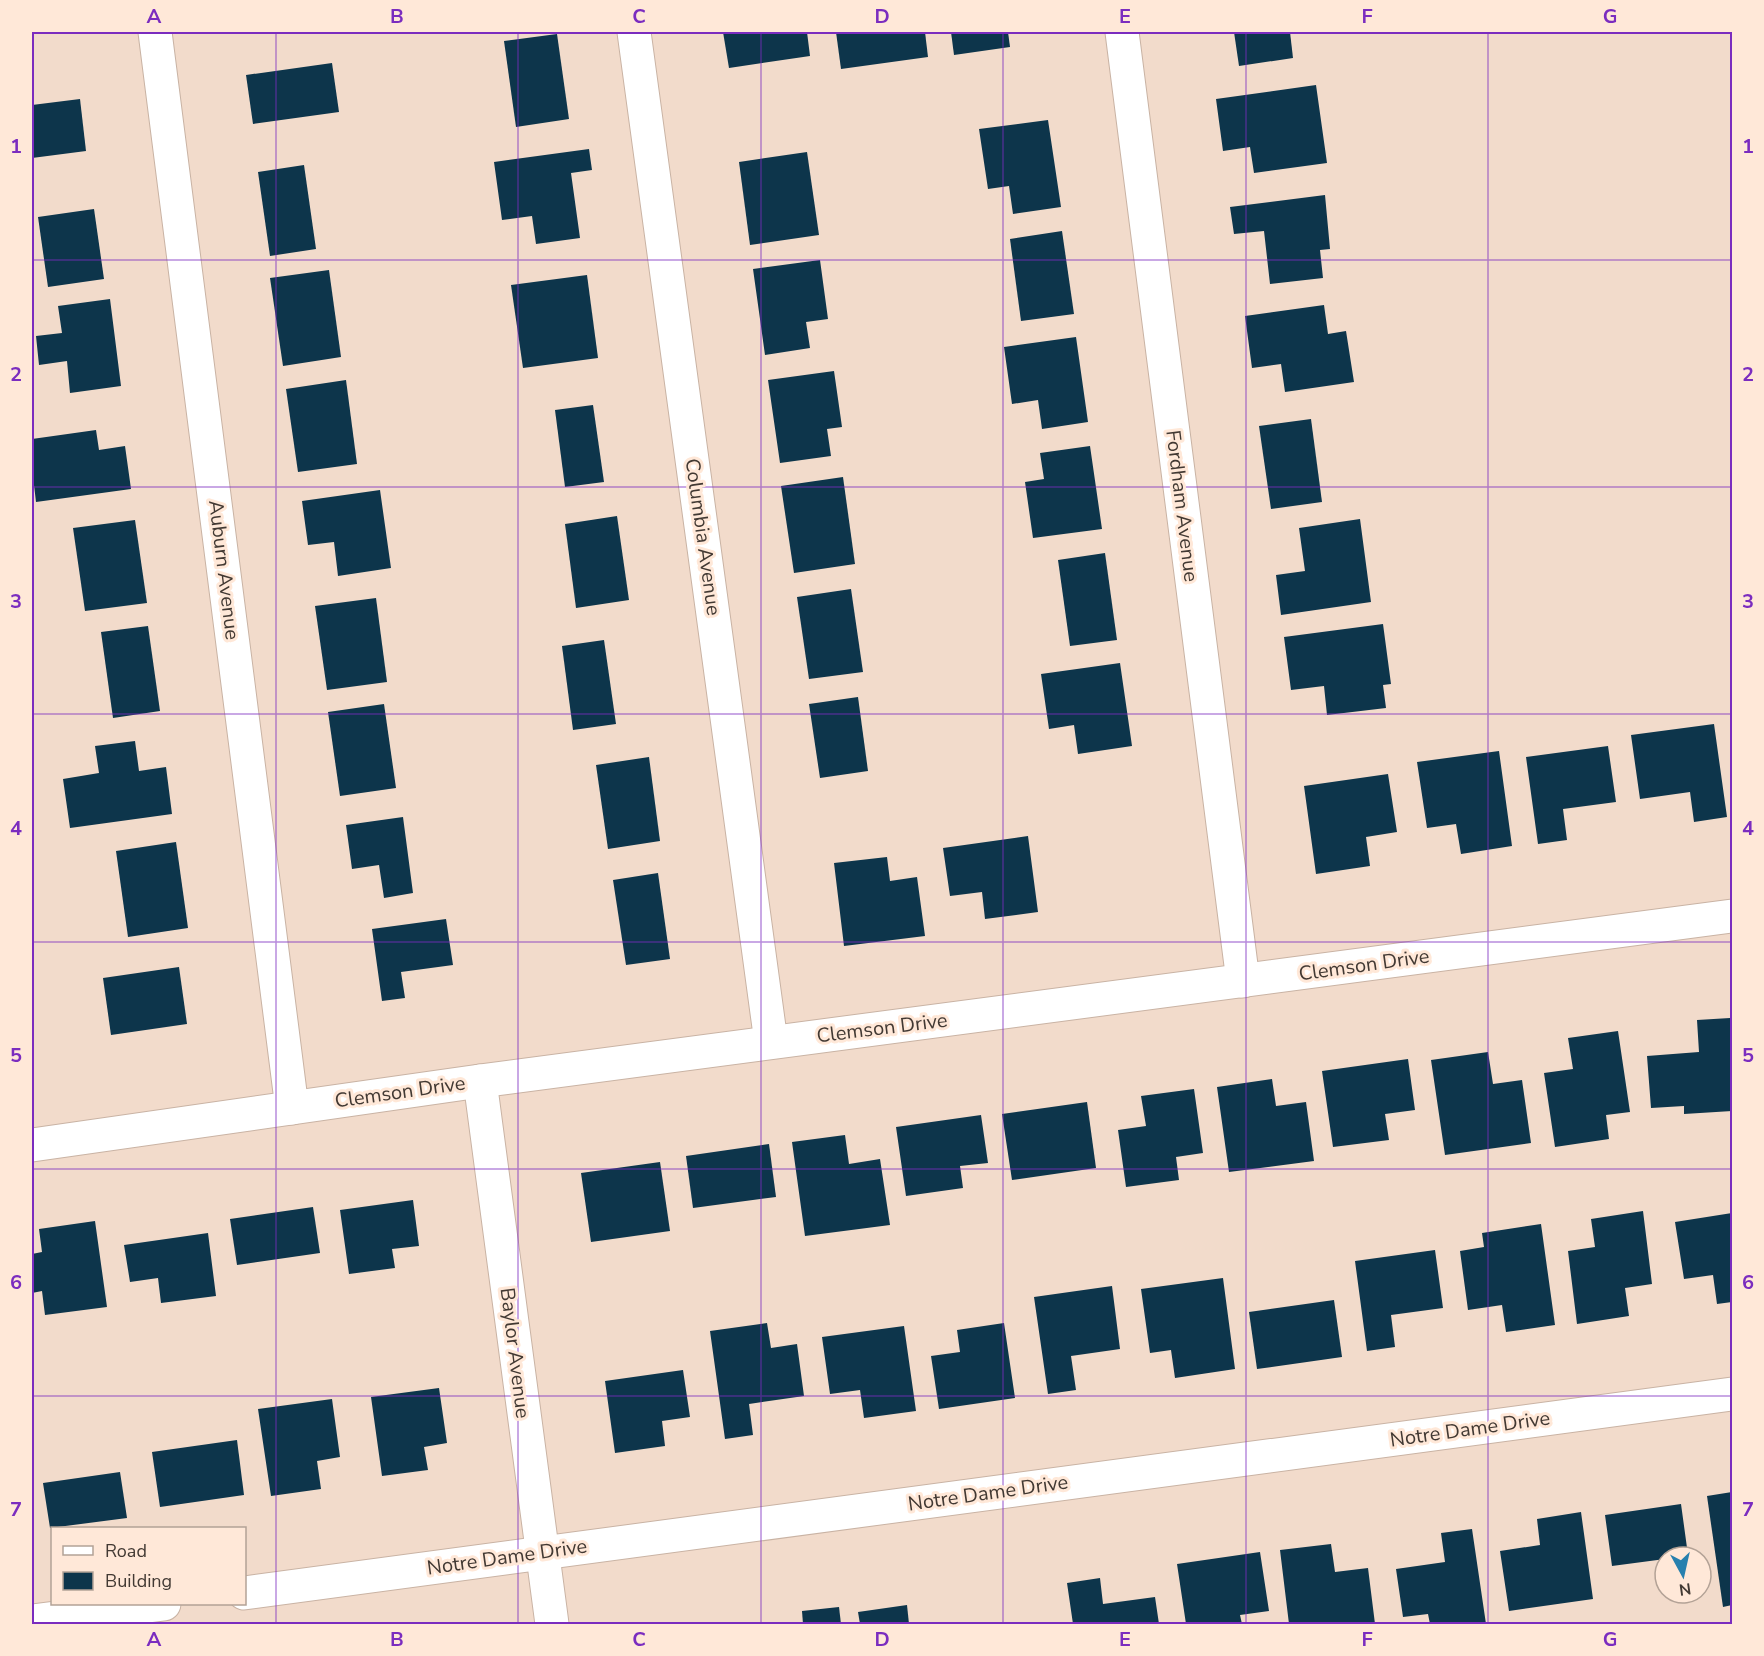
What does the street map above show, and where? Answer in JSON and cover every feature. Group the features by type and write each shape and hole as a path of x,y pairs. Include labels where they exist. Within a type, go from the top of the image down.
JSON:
{"street":[{"name":"Auburn Avenue","path":"155,32 292,1108"},
{"name":"Columbia Avenue","path":"634,32 771,1042"},
{"name":"Fordham Avenue","path":"1122,32 1243,981"},
{"name":"Clemson Drive","path":"32,1145 480,1081 1732,916"},
{"name":"Baylor Avenue","path":"480,1081 552,1624"},
{"name":"Notre Dame Drive","path":"246,1593 1732,1394"},
{"path":"32,1622 157,1605"}],"building":[{"path":"723,32 807,32 810,56 729,68"},
{"path":"836,32 925,32 928,57 841,69"},
{"path":"951,32 1008,32 1010,47 954,55"},
{"path":"1234,32 1290,32 1293,58 1239,66"},
{"path":"557,34 569,119 516,127 504,41"},
{"path":"332,63 339,112 253,124 246,75"},
{"path":"1316,85 1327,163 1254,173 1250,147 1223,151 1216,99"},
{"path":"80,99 86,151 32,158 32,105"},
{"path":"1048,120 1061,207 1013,214 1009,186 988,189 979,129"},
{"path":"589,149 592,170 571,173 580,238 536,244 532,216 502,220 494,162"},
{"path":"807,152 819,235 750,245 739,162"},
{"path":"304,165 316,249 270,256 258,172"},
{"path":"1325,195 1330,249 1320,250 1323,278 1270,284 1264,231 1234,234 1230,207"},
{"path":"94,209 104,279 48,287 38,217"},
{"path":"1062,231 1074,314 1021,321 1010,239"},
{"path":"820,260 828,319 806,322 810,348 765,355 753,269"},
{"path":"329,270 341,357 283,366 270,278"},
{"path":"587,275 598,358 523,368 511,285"},
{"path":"110,299 121,386 70,393 67,361 39,365 36,336 62,333 58,306"},
{"path":"1324,305 1328,334 1346,331 1354,382 1285,392 1281,364 1252,368 1245,316"},
{"path":"1076,337 1088,422 1042,429 1038,400 1012,404 1004,347"},
{"path":"834,371 842,427 827,429 831,456 780,463 768,380"},
{"path":"346,380 357,464 298,472 286,389"},
{"path":"593,405 604,482 565,487 555,410"},
{"path":"1311,419 1322,502 1271,509 1259,426"},
{"path":"96,430 99,450 125,446 131,489 36,502 32,468 32,439"},
{"path":"1090,446 1102,529 1033,538 1025,482 1044,479 1040,453"},
{"path":"843,477 855,564 794,573 781,486"},
{"path":"380,490 391,568 338,576 334,542 308,545 302,501"},
{"path":"617,516 629,600 576,608 565,524"},
{"path":"1360,519 1371,602 1281,615 1276,575 1305,571 1299,528"},
{"path":"135,520 147,603 85,611 73,528"},
{"path":"1105,553 1117,640 1070,646 1058,560"},
{"path":"851,589 863,672 809,679 797,597"},
{"path":"376,598 387,682 327,690 315,606"},
{"path":"1383,624 1391,684 1383,685 1386,708 1327,715 1324,686 1291,690 1284,637"},
{"path":"148,626 160,711 113,718 101,632"},
{"path":"604,640 616,724 573,730 562,646"},
{"path":"1120,663 1132,746 1078,754 1074,725 1049,729 1041,674"},
{"path":"858,697 868,771 820,778 809,704"},
{"path":"384,704 396,788 340,796 328,712"},
{"path":"1714,724 1727,817 1694,822 1690,792 1640,799 1631,735"},
{"path":"135,741 139,771 166,767 172,814 70,828 63,779 99,773 95,746"},
{"path":"1608,746 1616,802 1563,809 1567,840 1538,844 1526,757"},
{"path":"1499,751 1512,846 1461,854 1456,824 1427,828 1417,762"},
{"path":"649,757 660,841 608,849 596,765"},
{"path":"1388,774 1397,832 1366,837 1370,866 1316,874 1304,786"},
{"path":"403,817 413,893 384,898 379,865 352,869 346,825"},
{"path":"1028,836 1038,912 985,919 982,892 950,896 943,848"},
{"path":"176,842 188,928 128,937 116,851"},
{"path":"887,857 890,881 917,877 925,936 844,946 834,863"},
{"path":"658,873 670,959 626,965 613,880"},
{"path":"446,919 453,965 401,972 405,998 382,1001 372,929"},
{"path":"179,967 187,1024 111,1035 103,978"},
{"path":"1730,1018 1732,1111 1684,1114 1684,1106 1651,1108 1647,1056 1699,1052 1697,1020"},
{"path":"1618,1031 1630,1112 1606,1115 1609,1139 1555,1147 1544,1073 1573,1069 1568,1038"},
{"path":"1488,1052 1493,1084 1522,1080 1531,1143 1445,1155 1431,1060"},
{"path":"1408,1059 1415,1110 1385,1114 1389,1140 1333,1147 1322,1071"},
{"path":"1272,1079 1276,1106 1306,1102 1314,1161 1229,1172 1217,1087"},
{"path":"1194,1089 1203,1153 1176,1157 1179,1180 1126,1187 1118,1130 1146,1126 1141,1096"},
{"path":"1087,1102 1096,1168 1012,1180 1002,1114"},
{"path":"981,1115 988,1163 960,1166 963,1188 906,1196 896,1127"},
{"path":"845,1135 849,1164 880,1159 890,1225 805,1236 792,1142"},
{"path":"769,1144 776,1197 693,1208 686,1156"},
{"path":"660,1162 670,1231 591,1242 581,1173"},
{"path":"413,1200 419,1246 392,1249 395,1268 349,1274 340,1210"},
{"path":"313,1207 320,1253 237,1265 230,1219"},
{"path":"1643,1211 1652,1284 1625,1288 1629,1316 1577,1324 1568,1251 1595,1247 1591,1219"},
{"path":"1732,1213 1732,1302 1717,1304 1713,1275 1684,1279 1675,1222"},
{"path":"95,1221 107,1307 45,1315 42,1291 32,1293 32,1254 42,1252 39,1229"},
{"path":"1541,1224 1555,1325 1506,1332 1502,1305 1468,1310 1460,1251 1484,1247 1482,1233"},
{"path":"208,1233 216,1296 161,1303 158,1278 130,1282 124,1245"},
{"path":"1435,1250 1443,1308 1391,1315 1395,1347 1367,1351 1355,1261"},
{"path":"1223,1278 1235,1369 1175,1378 1171,1350 1150,1353 1141,1289"},
{"path":"1112,1286 1120,1349 1071,1356 1076,1390 1048,1394 1034,1297"},
{"path":"1334,1300 1342,1357 1257,1369 1249,1312"},
{"path":"767,1323 771,1348 797,1344 804,1396 749,1404 753,1435 725,1439 710,1331"},
{"path":"1004,1323 1015,1398 939,1409 931,1356 960,1352 957,1330"},
{"path":"904,1326 916,1411 864,1418 860,1390 830,1394 822,1337"},
{"path":"683,1370 690,1417 662,1421 665,1446 615,1453 605,1381"},
{"path":"439,1388 447,1443 424,1447 428,1470 382,1476 371,1397"},
{"path":"332,1399 340,1457 317,1461 321,1489 271,1496 258,1409"},
{"path":"237,1440 244,1495 160,1507 152,1452"},
{"path":"120,1472 127,1518 50,1528 43,1483"},
{"path":"1732,1492 1732,1605 1723,1607 1707,1496"},
{"path":"1681,1504 1687,1545 1653,1545 1653,1561 1612,1566 1605,1515"},
{"path":"1581,1512 1593,1599 1509,1611 1500,1551 1540,1545 1537,1519"},
{"path":"1472,1529 1486,1624 1430,1624 1428,1614 1403,1617 1396,1569 1445,1562 1441,1533"},
{"path":"1331,1544 1335,1572 1368,1568 1375,1624 1289,1624 1280,1550"},
{"path":"1260,1552 1269,1611 1240,1615 1242,1624 1186,1624 1177,1564"},
{"path":"1100,1578 1103,1604 1155,1597 1159,1624 1073,1624 1067,1583"},
{"path":"907,1605 909,1624 860,1624 858,1612"},
{"path":"839,1607 841,1624 803,1624 802,1611"}]}
